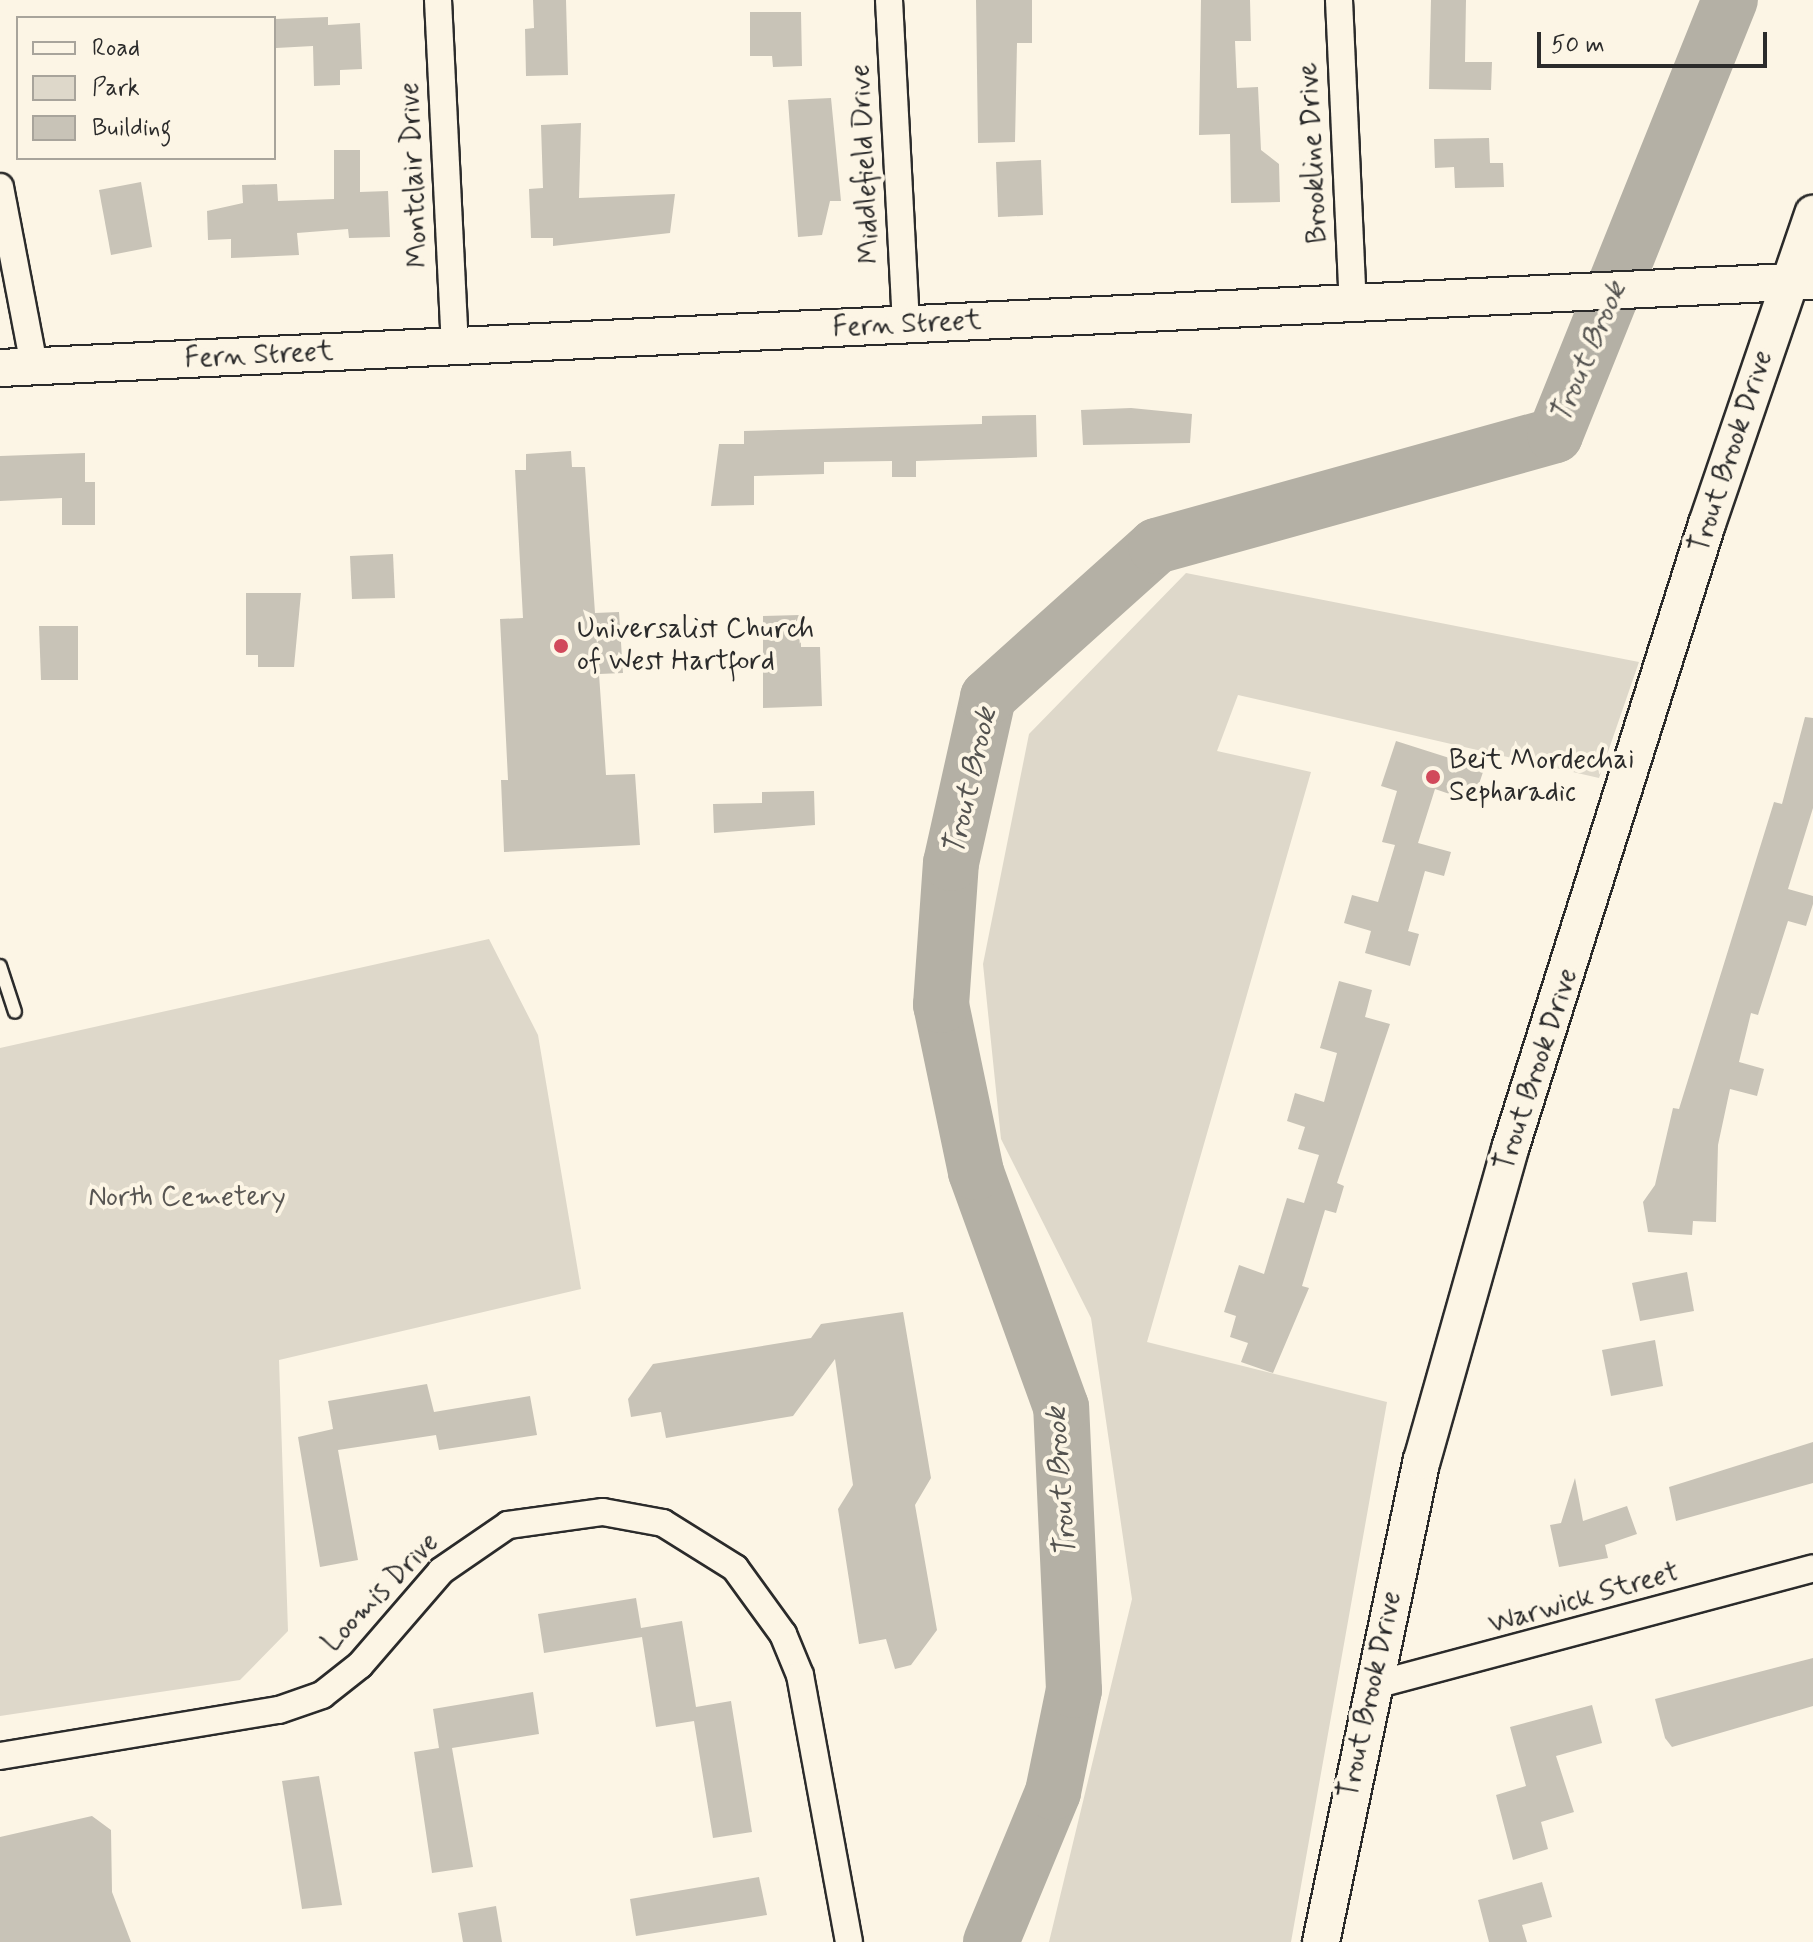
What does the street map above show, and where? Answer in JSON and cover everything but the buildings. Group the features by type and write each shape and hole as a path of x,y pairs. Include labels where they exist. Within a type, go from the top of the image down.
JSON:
{"main road":[{"name":"Trout Brook Drive","path":"1321,1942 1371,1686 1422,1460 1510,1149 1801,281 1813,214"},
{"name":"Fern Street","path":"17,367 1801,281"}],"street":[{"name":"Montclair Drive","path":"438,0 455,346"},
{"name":"Middlefield Drive","path":"889,0 906,325"},
{"name":"Brookline Drive","path":"1339,0 1353,303"},
{"path":"0,187 17,367"},
{"name":"Loomis Drive","path":"0,1756 279,1710 322,1695 360,1665 441,1571 508,1525 603,1512 663,1523 735,1568 783,1634 800,1675 849,1942"},
{"name":"Warwick Street","path":"1371,1686 1813,1568"}],"lane":[{"path":"0,966 15,1012"}],"green space":[{"path":"1186,573 1639,662 1599,778 1238,695 1217,751 1311,772 1147,1342 1387,1402 1291,1942 1049,1942 1132,1599 1091,1318 1001,1139 983,964 1029,734"},
{"name":"North Cemetery","path":"489,939 538,1035 581,1289 279,1360 288,1631 240,1680 0,1716 0,1048"}],"waterway":[{"name":"Trout Brook","path":"991,1942 1053,1792 1074,1690 1061,1407 976,1172 941,1005 951,863 988,697 1156,546 1555,435 1730,0"}],"place":[{"name":"Universalist Church of West Hartford","path":"561,646"},
{"name":"Beit Mordechai Sepharadic","path":"1433,777"}]}
